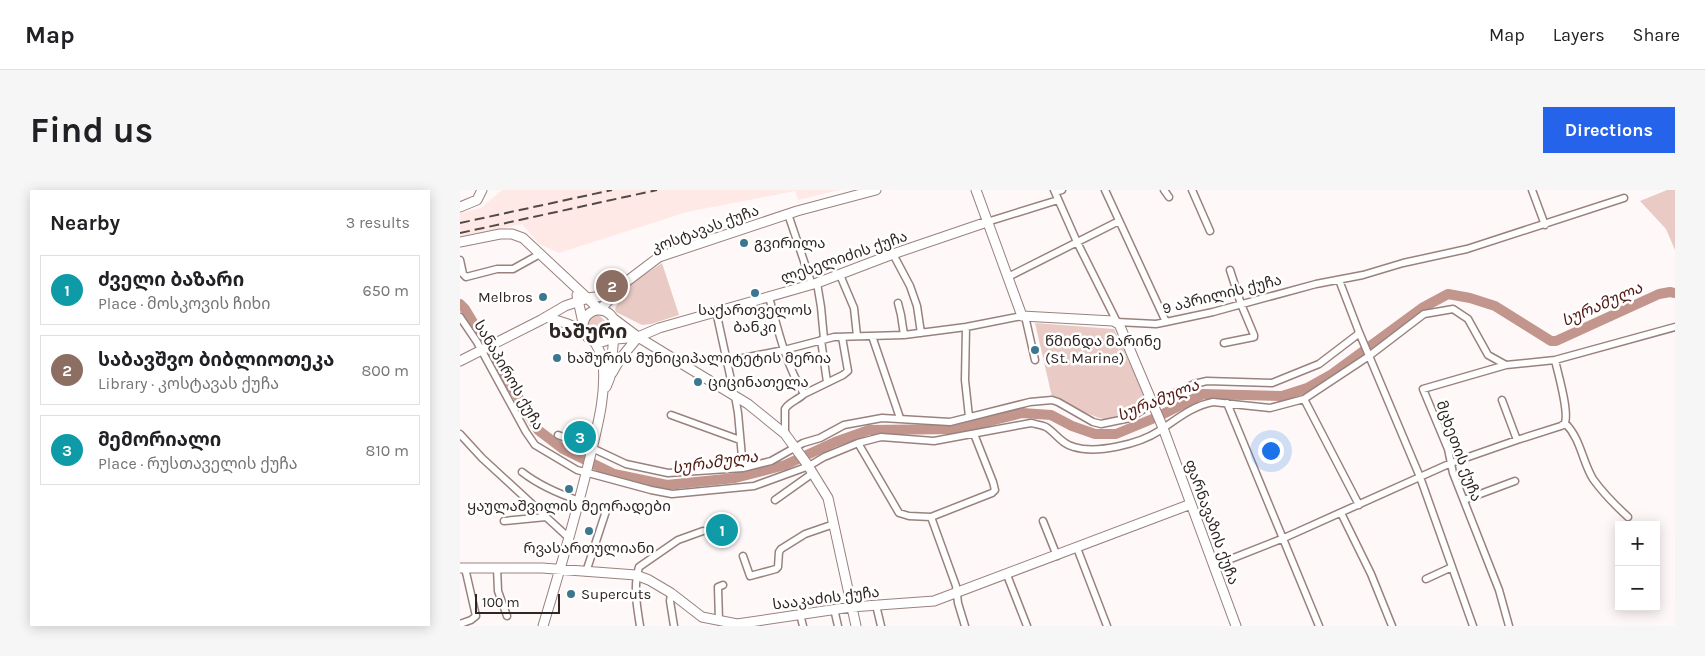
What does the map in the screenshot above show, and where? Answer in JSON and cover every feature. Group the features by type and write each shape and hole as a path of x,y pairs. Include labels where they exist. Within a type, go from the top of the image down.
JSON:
{"street":[{"path":"460,207 477,200 482,190"},
{"name":"კოსტავას ქუჩა","path":"600,310 611,295 622,285 659,257 788,214 876,190"},
{"path":"976,190 1024,316 1035,360"},
{"path":"1062,190 1054,191 1077,242 1122,329 1154,406"},
{"path":"1105,190 1166,322"},
{"path":"1164,190 1169,197"},
{"path":"1192,190 1210,231"},
{"path":"1532,190 1546,224"},
{"name":"9 აპრილის ქუჩა","path":"728,361 822,340 856,336 921,333 1024,316 1067,317 1156,324 1467,249 1624,198"},
{"name":"ლესელიძის ქუჩა","path":"638,337 659,328 815,284 893,254 1058,200"},
{"path":"788,214 815,284 821,307 822,340 828,382"},
{"path":"1008,277 1119,221"},
{"path":"460,242 500,234 512,234 523,238 600,310 609,313 638,337 735,396 762,415 784,434 828,498 856,626"},
{"path":"460,260 463,274 466,277 473,277 498,270 513,269 540,254"},
{"path":"893,254 910,286 917,306 921,333"},
{"path":"1224,343 1254,337 1230,270"},
{"path":"840,275 854,308 856,336"},
{"path":"1339,280 1420,477 1473,626"},
{"path":"543,626 580,501 599,422 603,391 603,360 599,349 584,328 576,287"},
{"path":"460,360 578,300 611,295"},
{"path":"769,297 784,350 796,382 804,394"},
{"path":"898,303 904,335"},
{"name":"სანაპიროს ქუჩა","path":"460,317 482,349 535,445 578,470 672,494 754,486 809,468 824,457 858,443 881,437 934,441 1031,424 1045,426 1059,440 1073,447 1096,450 1132,443 1163,428 1199,406 1213,402 1270,408 1304,399 1369,356 1424,314 1452,309 1468,319 1488,355 1506,365"},
{"path":"584,328 588,314 600,310"},
{"path":"716,311 731,380"},
{"path":"546,317 584,328"},
{"path":"610,377 614,319"},
{"path":"966,327 965,380 969,417"},
{"name":"მცხეთის ქუჩა","path":"1509,626 1499,590 1464,500 1448,449 1423,389 1506,365 1554,360 1675,327"},
{"path":"558,435 626,464 668,473 743,468 771,462 795,449 803,442 820,438 844,425 882,418 950,422 1030,402 1052,400 1093,422 1101,424 1130,418 1194,384 1207,381 1272,383 1319,364 1360,333"},
{"path":"872,336 900,418"},
{"path":"594,341 612,337 638,337"},
{"path":"603,391 620,359 638,337"},
{"path":"784,434 786,406 804,394 848,371 842,337"},
{"path":"1554,360 1563,393 1565,423 1576,437 1594,480 1628,517"},
{"path":"735,396 743,468"},
{"path":"1304,399 1359,505"},
{"path":"1502,400 1517,440"},
{"path":"1227,403 1320,626"},
{"name":"ფარნავაზის ქუჩა","path":"1154,406 1236,626"},
{"path":"671,416 740,440"},
{"path":"1213,566 1284,538 1451,463 1565,423"},
{"path":"460,434 482,458 569,538"},
{"path":"858,443 898,513 909,516 931,517 992,493 995,490 974,434"},
{"path":"775,500 809,468"},
{"path":"522,472 557,493 580,501"},
{"path":"1464,500 1515,481"},
{"name":"სააკაძის ქუჩა","path":"462,568 560,569 636,575 671,593 702,617 737,625 851,606 934,601 1008,575 1191,504"},
{"path":"586,572 607,508"},
{"path":"1341,513 1392,626"},
{"path":"504,521 546,517"},
{"path":"931,517 953,577 965,626"},
{"path":"1043,521 1057,556"},
{"path":"743,556 752,577 776,569 781,549 805,534 834,524"},
{"path":"640,626 636,596 636,575 639,568 644,562 678,540 703,531"},
{"path":"1076,548 1107,626"},
{"path":"1426,579 1452,567"},
{"path":"460,624 476,616 462,568"},
{"path":"497,568 498,591 507,616"},
{"path":"1008,575 1027,626"},
{"path":"719,620 717,592 718,587 723,585"},
{"path":"671,593 670,601 674,626"},
{"path":"876,605 881,626"},
{"path":"834,609 838,626"},
{"path":"800,614 803,626"}],"shaded area":[{"path":"502,190 839,190 798,200 795,191 687,212 559,253 539,244 522,224 460,237 460,213 481,208"},
{"path":"1667,190 1675,190 1675,250 1666,229 1640,201"},
{"path":"662,263 679,315 642,325 616,312 615,309 625,288"},
{"path":"599,315 609,325 609,333 604,336 597,336 588,327 588,320 592,316"},
{"path":"1035,323 1114,329 1148,403 1126,416 1106,420 1052,397"}],"waterway":[{"name":"სურამულა","path":"460,304 465,309 538,430 563,449 614,474 667,485 735,478 785,465 835,442 869,430 958,429 1022,413 1051,415 1072,426 1095,434 1116,434 1157,417 1203,394 1282,396 1307,388 1332,374 1422,308 1448,294 1470,298 1495,306 1551,341 1556,341 1659,294 1675,293"}],"railway":[{"path":"460,223 612,190"},
{"path":"460,233 657,190"}],"place":[{"name":"გვირილა","path":"744,243"},
{"name":"საბავშვო ბიბლიოთეკა","path":"612,286"},
{"name":"საქართველოს ბანკი","path":"755,293"},
{"name":"Melbros","path":"543,297"},
{"name":"წმინდა მარინე (St. Marine)","path":"1035,350"},
{"name":"ხაშურის მუნიციპალიტეტის მერია","path":"557,358"},
{"name":"ციცინათელა","path":"698,382"},
{"name":"მემორიალი","path":"580,437"},
{"name":"ყაულაშვილის მეორადები","path":"569,489"},
{"name":"ძველი ბაზარი","path":"722,530"},
{"name":"რვასართულიანი","path":"589,531"},
{"name":"Supercuts","path":"571,594"}],"district":[{"name":"ხაშური","path":"588,331"}]}
